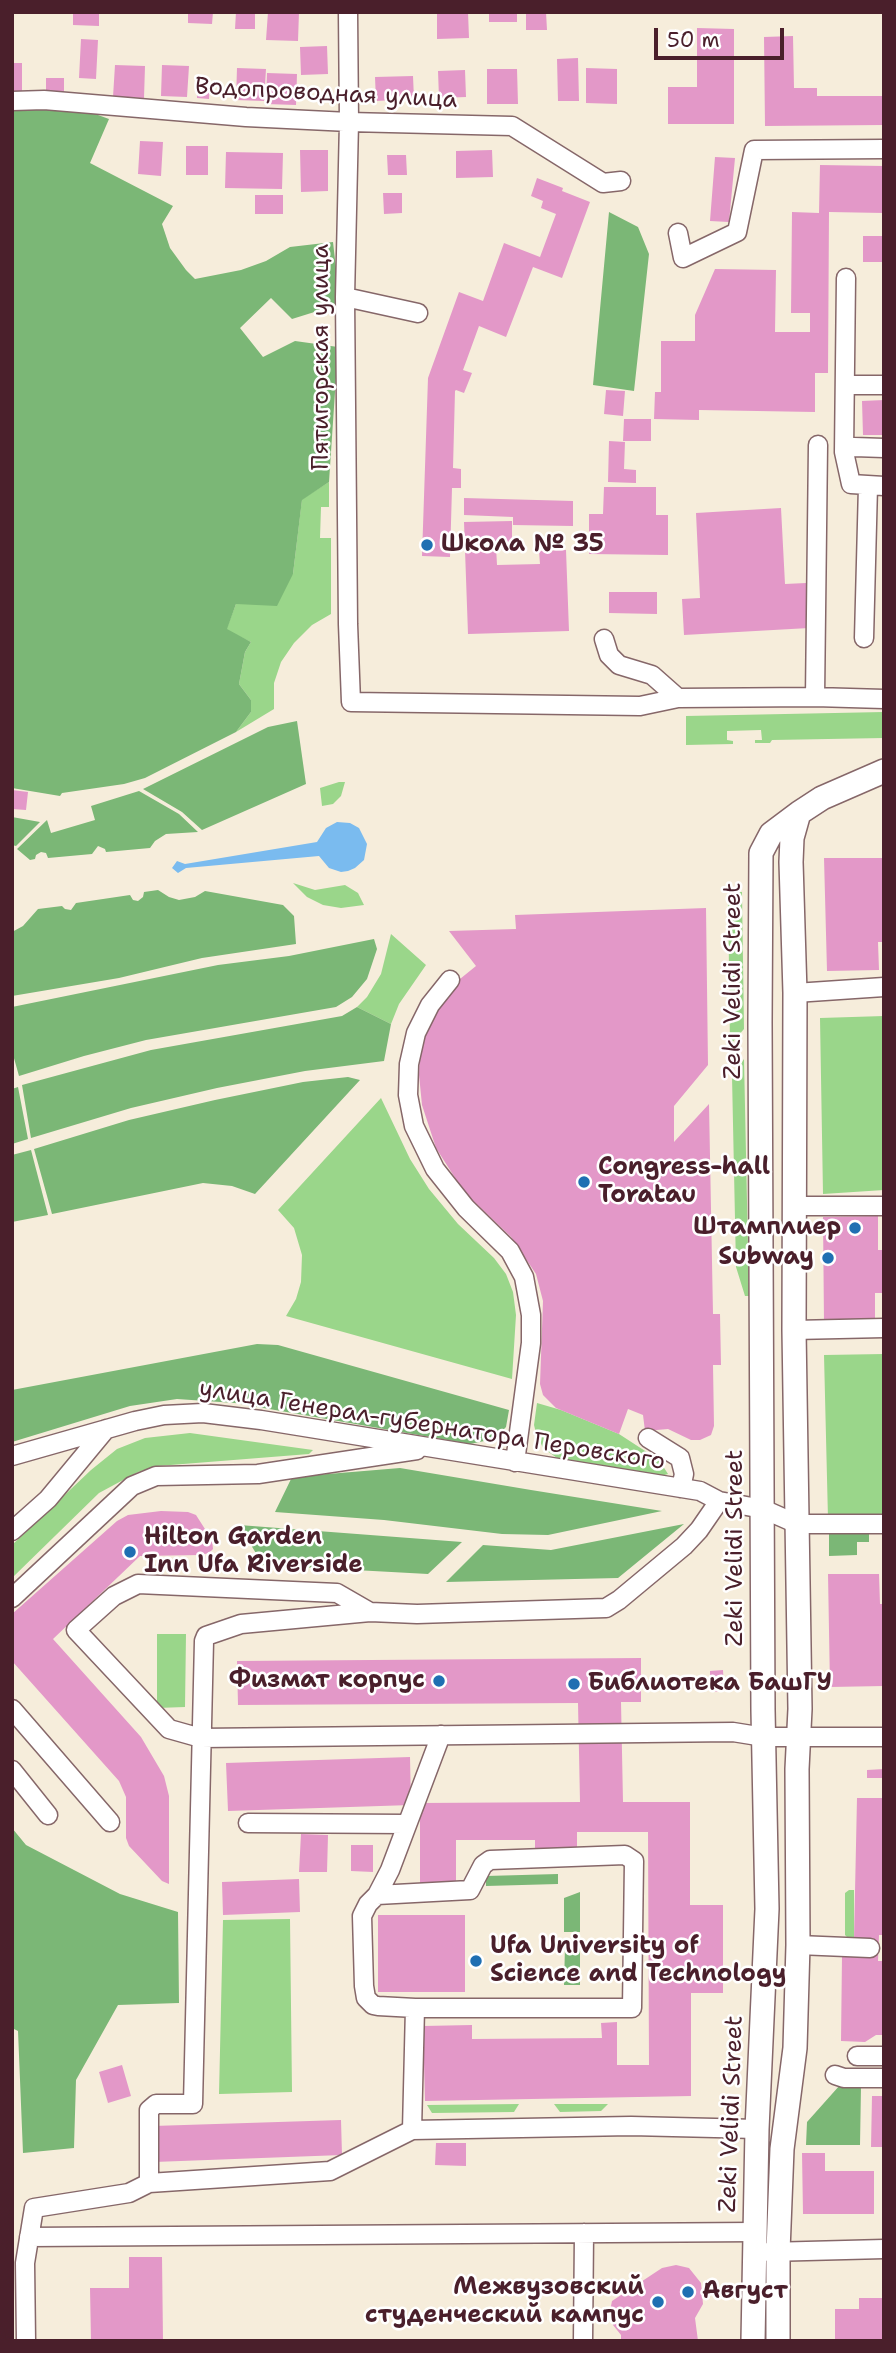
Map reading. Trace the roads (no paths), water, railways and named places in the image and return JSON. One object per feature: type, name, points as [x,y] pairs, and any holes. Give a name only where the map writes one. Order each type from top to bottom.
[{"type":"main road","name":"Zeki Velidi Street","points":[[753,2341],[757,2129],[767,1909],[761,853],[771,834],[799,813],[822,798],[884,771]]},
{"type":"main road","name":"Zeki Velidi Street","points":[[778,2341],[782,2149],[795,2048],[798,1945],[800,1709],[794,1330],[796,993],[791,851],[799,813]]},
{"type":"street","name":"Пятигорская улица","points":[[348,12],[349,122],[345,297],[351,702],[640,706],[678,698]]},
{"type":"street","name":"Водопроводная улица","points":[[12,101],[44,100],[246,117],[513,126],[603,183],[621,181]]},
{"type":"street","points":[[678,233],[683,258],[737,232],[754,150],[884,149]]},
{"type":"street","points":[[846,278],[844,452],[868,485],[864,638]]},
{"type":"street","points":[[345,297],[418,313]]},
{"type":"street","points":[[854,385],[884,385]]},
{"type":"street","points":[[815,697],[818,444]]},
{"type":"street","points":[[854,447],[884,449]]},
{"type":"street","points":[[604,639],[609,655],[620,665],[652,675],[678,698],[884,699]]},
{"type":"street","points":[[450,980],[430,1005],[416,1033],[409,1064],[408,1095],[414,1126],[435,1169],[466,1208],[510,1251],[524,1277],[531,1328],[515,1462]]},
{"type":"street","points":[[796,993],[884,987]]},
{"type":"street","points":[[794,1206],[884,1206]]},
{"type":"street","points":[[794,1330],[884,1328]]},
{"type":"street","name":"улица Генерал-губернатора Перовского","points":[[12,1456],[164,1415],[203,1413],[700,1491],[719,1501],[763,1509],[797,1524]]},
{"type":"street","points":[[12,1531],[48,1499],[106,1429]]},
{"type":"street","points":[[648,1438],[674,1452],[682,1460],[684,1474],[681,1488]]},
{"type":"street","points":[[12,1598],[132,1486],[156,1476],[258,1474],[428,1448]]},
{"type":"street","points":[[149,2183],[149,2110],[156,2104],[193,2104],[204,1641],[208,1635],[241,1624],[370,1612],[417,1614],[606,1608],[684,1545],[699,1530],[719,1501]]},
{"type":"street","points":[[797,1524],[884,1524]]},
{"type":"street","points":[[370,1612],[337,1593],[138,1584],[114,1596],[76,1630],[169,1729],[201,1738],[733,1732],[764,1737],[884,1737]]},
{"type":"street","points":[[12,1709],[110,1822]]},
{"type":"street","points":[[377,1895],[470,1890],[483,1865],[491,1860],[625,1855],[634,1861],[632,2008],[415,2008],[378,2006],[366,1998],[363,1986],[362,1916],[390,1870],[442,1735]]},
{"type":"street","points":[[12,1770],[48,1815]]},
{"type":"street","points":[[248,1823],[406,1824]]},
{"type":"street","points":[[798,1945],[877,1948]]},
{"type":"street","points":[[412,2130],[415,2008]]},
{"type":"street","points":[[857,2056],[884,2056]]},
{"type":"street","points":[[835,2075],[844,2078],[884,2077]]},
{"type":"street","points":[[26,2341],[19,2263],[29,2237],[34,2208],[129,2193],[149,2183],[325,2172],[346,2165],[412,2130],[631,2126],[757,2129]]},
{"type":"street","points":[[29,2237],[584,2234],[755,2242],[778,2252],[884,2249]]},
{"type":"street","points":[[583,2341],[584,2234]]},
{"type":"water","points":[[337,822],[350,823],[359,828],[367,844],[364,860],[348,871],[329,868],[319,856],[186,868],[178,873],[172,868],[177,861],[185,864],[317,842],[326,828]]},
{"type":"place","name":"Школа № 35","points":[[427,545]]},
{"type":"place","name":"Congress-hall Toratau","points":[[584,1182]]},
{"type":"place","name":"Штамплиер","points":[[855,1228]]},
{"type":"place","name":"Subway","points":[[828,1258]]},
{"type":"place","name":"Hilton Garden Inn Ufa Riverside","points":[[130,1552]]},
{"type":"place","name":"Физмат корпус","points":[[439,1681]]},
{"type":"place","name":"Библиотека БашГУ","points":[[574,1684]]},
{"type":"place","name":"Ufa University of Science and Technology","points":[[476,1961]]},
{"type":"place","name":"Август","points":[[688,2292]]},
{"type":"place","name":"Межвузовский студенческий кампус","points":[[658,2302]]}]
